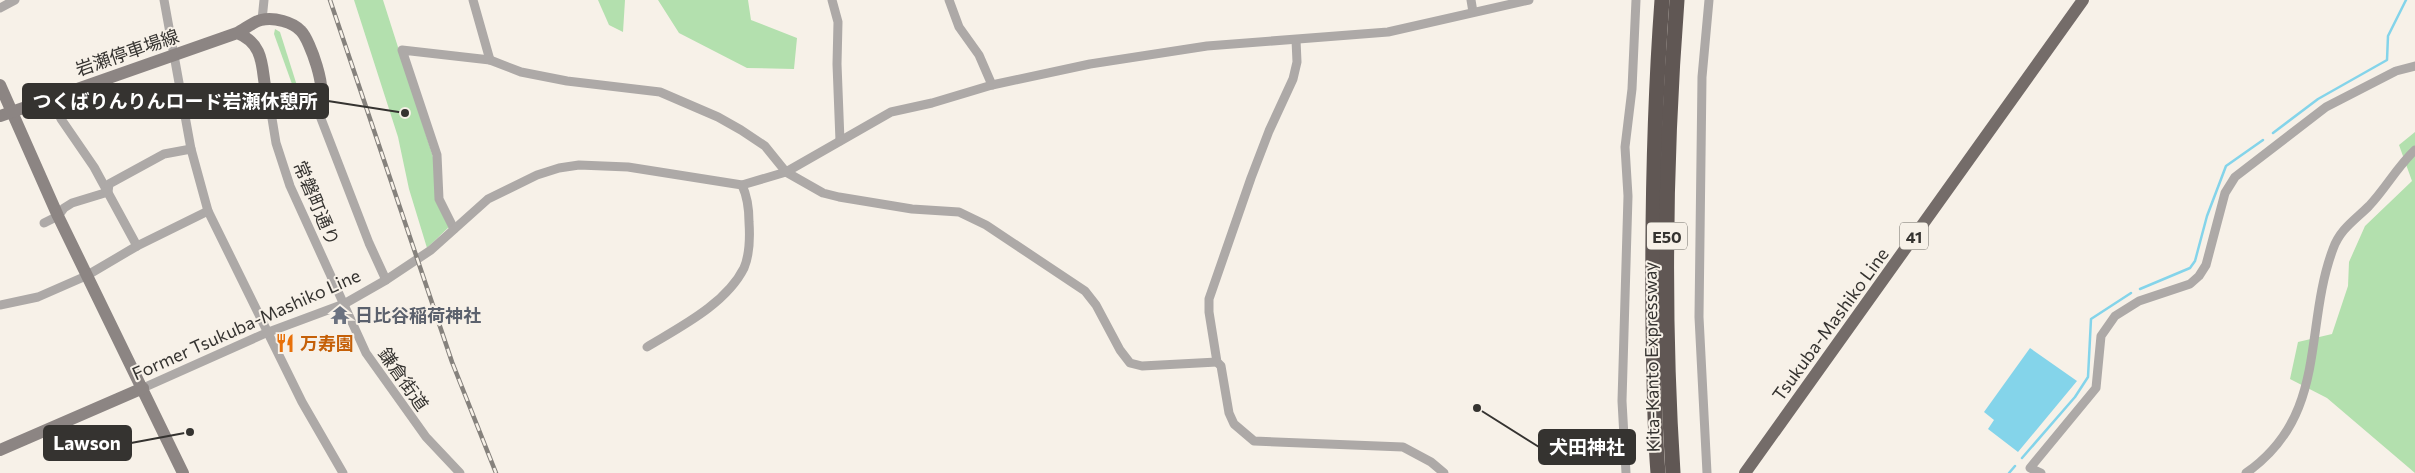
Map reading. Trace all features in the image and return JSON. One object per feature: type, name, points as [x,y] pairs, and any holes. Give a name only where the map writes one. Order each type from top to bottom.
[{"type":"highway","name":"Kita-Kanto Expressway","points":[[1658,473],[1654,379],[1653,194],[1662,0]]},
{"type":"highway","name":"Kita-Kanto Expressway","points":[[1672,473],[1667,251],[1669,127],[1677,0]]},
{"type":"main road","name":"Tsukuba-Mashiko Line","points":[[1745,473],[2083,0]]},
{"type":"street","points":[[0,8],[15,0]]},
{"type":"street","points":[[164,0],[192,149],[208,211],[302,402],[343,473]]},
{"type":"street","points":[[238,33],[248,37],[257,48],[269,100],[277,114],[314,103],[323,96],[313,55],[305,35],[289,23],[262,20],[264,0]]},
{"type":"street","points":[[473,0],[490,60]]},
{"type":"street","points":[[832,0],[838,22],[837,64],[840,141]]},
{"type":"street","points":[[948,0],[959,28],[979,55],[992,85]]},
{"type":"street","points":[[1470,0],[1473,12]]},
{"type":"street","name":"Former Tsukuba-Mashiko Line","points":[[0,450],[266,332],[344,304],[386,280],[430,250],[473,211],[507,189],[537,175],[572,166],[628,167],[742,185],[786,172],[891,112],[932,103],[992,85],[1090,64],[1207,46],[1388,32],[1529,0]]},
{"type":"street","points":[[1626,473],[1622,401],[1628,196],[1625,147],[1632,89],[1636,0]]},
{"type":"street","points":[[1707,473],[1699,308],[1702,77],[1709,0]]},
{"type":"street","name":"岩瀬停車場線","points":[[5,114],[238,33],[262,20]]},
{"type":"street","points":[[1296,40],[1298,62],[1293,79],[1269,131],[1251,178],[1209,299],[1209,312],[1217,362],[1220,366],[1229,413],[1234,424],[1254,441],[1403,448],[1431,462],[1444,473]]},
{"type":"street","points":[[454,229],[439,199],[437,155],[402,50],[490,60],[521,72],[567,81],[660,92],[718,116],[741,130],[765,146],[786,172],[823,193],[839,198],[959,212],[986,225],[1085,291],[1096,304],[1125,357],[1134,365],[1217,362]]},
{"type":"street","points":[[2041,473],[2030,468],[2096,388],[2101,336],[2115,316],[2140,301],[2190,284],[2199,276],[2206,265],[2225,193],[2235,177],[2326,107],[2396,70],[2415,66]]},
{"type":"street","points":[[0,85],[5,114],[58,216],[183,473]]},
{"type":"street","points":[[51,97],[62,119],[108,192],[137,246]]},
{"type":"street","points":[[314,103],[369,243],[386,280]]},
{"type":"street","name":"常磐町通り","points":[[277,114],[279,154],[290,186],[325,265]]},
{"type":"street","points":[[108,192],[109,184],[164,154],[192,149]]},
{"type":"street","points":[[2246,473],[2276,447],[2305,393],[2322,292],[2333,248],[2347,225],[2369,206],[2398,166],[2415,150]]},
{"type":"street","points":[[647,348],[692,319],[715,301],[743,269],[749,249],[750,231],[748,198],[742,185]]},
{"type":"street","points":[[44,223],[58,216],[64,208],[72,203],[108,192]]},
{"type":"street","points":[[0,305],[38,297],[86,276],[137,246],[208,211]]},
{"type":"street","name":"鎌倉街道","points":[[325,265],[366,353],[426,437],[460,473]]},
{"type":"green space","points":[[354,0],[383,0],[433,157],[449,227],[427,248],[409,189],[398,137]]},
{"type":"green space","points":[[598,0],[625,0],[623,32],[609,25]]},
{"type":"green space","points":[[658,0],[748,0],[751,20],[797,38],[794,69],[747,68],[679,33]]},
{"type":"green space","points":[[275,29],[280,32],[299,92],[297,98],[274,34]]},
{"type":"green space","points":[[2415,132],[2415,473],[2327,398],[2290,379],[2298,342],[2332,334],[2348,286],[2349,262],[2365,226],[2412,181],[2399,145]]},
{"type":"water","points":[[2030,348],[2077,381],[2018,452],[1988,429],[1994,420],[1984,412]]},
{"type":"waterway","points":[[2273,133],[2318,99],[2387,60],[2388,36],[2406,0]]},
{"type":"waterway","points":[[2140,289],[2190,268],[2195,261],[2207,216],[2226,166],[2263,140]]},
{"type":"waterway","points":[[2022,458],[2075,397],[2088,377],[2091,319],[2131,293]]},
{"type":"waterway","points":[[2009,473],[2015,466]]},
{"type":"railway","points":[[330,0],[452,362],[496,473]]},
{"type":"place","name":"つくばりんりんロード岩瀬休憩所","points":[[405,113]]},
{"type":"place","name":"日比谷稲荷神社","points":[[340,315]]},
{"type":"place","name":"万寿園","points":[[285,343]]},
{"type":"place","name":"犬田神社","points":[[1477,408]]},
{"type":"place","name":"Lawson","points":[[190,432]]}]
